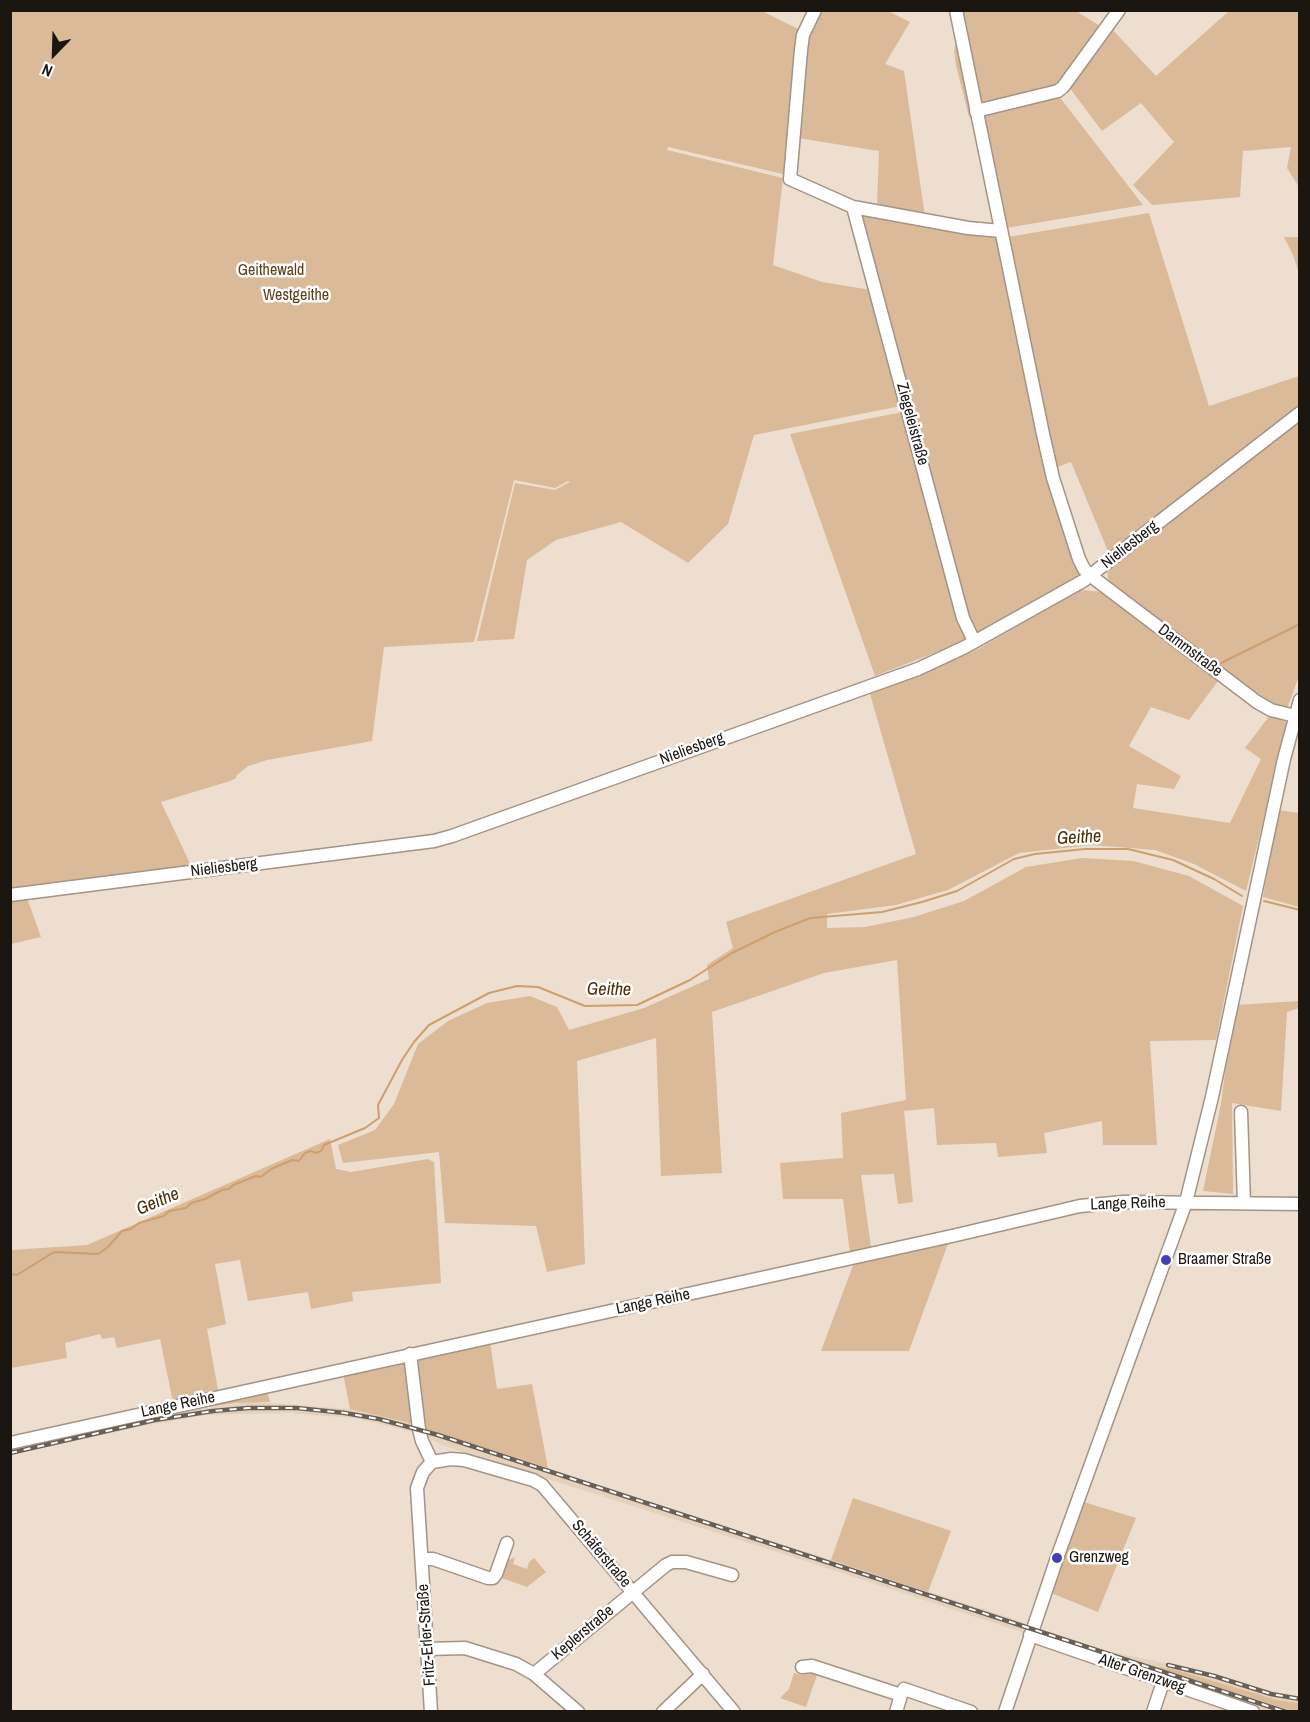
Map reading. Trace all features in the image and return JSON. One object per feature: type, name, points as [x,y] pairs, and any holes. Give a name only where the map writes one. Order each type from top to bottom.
[{"type":"street","points":[[815,10],[803,35],[790,179],[853,207],[1001,231]]},
{"type":"street","points":[[956,10],[1053,478],[1079,559],[1091,576]]},
{"type":"street","points":[[976,111],[1058,91],[1119,10]]},
{"type":"street","name":"Ziegeleistraße","points":[[853,207],[963,618],[974,641]]},
{"type":"street","name":"Nieliesberg","points":[[10,895],[401,846],[452,836],[918,669],[995,631],[1091,576],[1299,413]]},
{"type":"street","name":"Dammstraße","points":[[1091,576],[1257,702],[1271,710],[1297,710]]},
{"type":"street","points":[[1005,1712],[1030,1635],[1186,1202],[1207,1119],[1272,812],[1297,710]]},
{"type":"street","points":[[1242,1112],[1244,1203]]},
{"type":"street","name":"Lange Reihe","points":[[10,1443],[1080,1206],[1124,1202],[1299,1204]]},
{"type":"street","points":[[410,1354],[419,1429],[432,1462]]},
{"type":"street","name":"Schäferstraße","points":[[432,1462],[451,1458],[464,1460],[533,1480],[542,1485],[734,1712]]},
{"type":"street","name":"Fritz-Erler-Straße","points":[[432,1462],[423,1472],[417,1488],[432,1712]]},
{"type":"street","name":"Fritz-Erler-Straße","points":[[422,1559],[433,1559],[493,1578],[507,1543]]},
{"type":"street","name":"Keplerstraße","points":[[534,1674],[632,1591],[672,1562],[686,1562],[732,1575]]},
{"type":"street","name":"Alter Grenzweg","points":[[1030,1635],[1253,1712]]},
{"type":"street","points":[[427,1649],[451,1648],[476,1651],[516,1664],[534,1674],[578,1712]]},
{"type":"street","points":[[802,1667],[812,1666],[901,1695]]},
{"type":"street","points":[[663,1712],[703,1674]]},
{"type":"street","points":[[1153,1712],[1164,1682]]},
{"type":"street","points":[[896,1712],[904,1689],[971,1712]]},
{"type":"shaded area","points":[[253,1402],[350,1409],[414,1424],[413,1432],[355,1418],[287,1413],[205,1415],[11,1455],[10,1447],[168,1413]]},
{"type":"shaded area","points":[[425,1429],[1103,1650],[1212,1673],[1274,1692],[1299,1696],[1299,1703],[1277,1700],[1159,1668],[1292,1711],[1266,1711],[1223,1698],[441,1445],[425,1435]]},
{"type":"green space","name":"Westgeithe","points":[[10,11],[762,11],[800,30],[794,55],[787,175],[668,147],[667,150],[783,178],[773,265],[822,282],[871,290],[901,406],[754,435],[728,524],[688,563],[621,522],[556,540],[527,560],[514,639],[477,641],[515,483],[555,490],[570,482],[555,488],[514,480],[474,642],[384,647],[372,741],[267,760],[248,766],[230,781],[161,802],[194,872],[11,896]]},
{"type":"green space","points":[[817,11],[888,11],[910,22],[885,64],[904,71],[925,217],[877,207],[879,151],[798,138],[805,33]]},
{"type":"green space","points":[[958,11],[1076,11],[1100,26],[1056,88],[1058,95],[1143,205],[1006,228],[981,114],[969,117],[956,65],[954,51],[958,34]]},
{"type":"green space","points":[[1229,11],[1299,11],[1299,187],[1287,168],[1291,147],[1243,151],[1240,197],[1152,205],[1133,185],[1174,142],[1141,103],[1102,131],[1069,87],[1109,26],[1156,76]]},
{"type":"green space","points":[[858,211],[995,235],[1046,473],[1079,575],[991,630],[980,633],[968,623]]},
{"type":"green space","points":[[1149,213],[1209,406],[1299,376],[1299,407],[1274,427],[1299,408],[1300,673],[1287,709],[1259,697],[1109,584],[1107,570],[1110,556],[1071,462],[1055,468],[1008,237]]},
{"type":"green space","points":[[1284,237],[1299,237],[1299,273],[1293,255]]},
{"type":"green space","points":[[903,412],[965,641],[875,676],[790,434]]},
{"type":"green space","points":[[1080,590],[1103,592],[1218,681],[1189,720],[1151,707],[1129,746],[1181,776],[1174,789],[1137,784],[1133,808],[1230,823],[1261,759],[1245,748],[1270,715],[1287,723],[1246,891],[1194,864],[1155,850],[1092,845],[1019,853],[948,890],[896,905],[827,914],[827,928],[865,927],[914,917],[964,901],[1026,867],[1082,858],[1133,861],[1189,876],[1243,906],[1216,1040],[1150,1041],[1157,1145],[1103,1145],[1102,1121],[1044,1133],[1047,1153],[998,1157],[996,1143],[937,1145],[934,1108],[904,1111],[913,1202],[898,1204],[894,1174],[861,1175],[871,1247],[850,1253],[843,1199],[783,1199],[780,1163],[843,1158],[841,1113],[906,1100],[897,960],[824,973],[712,1012],[722,1173],[661,1176],[656,1038],[577,1061],[585,1264],[547,1272],[536,1226],[445,1223],[439,1152],[343,1163],[338,1145],[375,1130],[394,1104],[418,1044],[448,1021],[487,1003],[530,996],[557,1007],[569,1030],[644,1008],[709,979],[707,965],[733,948],[726,922],[916,854],[870,694],[978,649]]},
{"type":"green space","points":[[1278,810],[1299,813],[1299,907],[1263,897]]},
{"type":"green space","points":[[27,898],[41,937],[11,944],[10,900]]},
{"type":"green space","points":[[1299,1001],[1299,1008],[1287,1012],[1281,1111],[1232,1103],[1233,1194],[1203,1191],[1221,1104],[1232,1017],[1236,1005]]},
{"type":"green space","points":[[330,1139],[336,1169],[351,1172],[428,1159],[434,1162],[441,1283],[352,1292],[353,1301],[311,1309],[308,1292],[248,1301],[240,1260],[215,1264],[226,1324],[207,1329],[218,1390],[173,1402],[160,1339],[117,1348],[114,1337],[102,1339],[100,1334],[65,1343],[67,1358],[11,1368],[11,1250],[87,1245]]},
{"type":"green space","points":[[949,1241],[909,1351],[821,1351],[854,1263]]},
{"type":"green space","points":[[490,1342],[497,1389],[532,1384],[548,1468],[425,1429],[418,1362],[421,1358]]},
{"type":"green space","points":[[402,1361],[405,1363],[414,1424],[350,1409],[343,1373]]},
{"type":"green space","points":[[267,1390],[270,1402],[236,1403],[168,1413]]},
{"type":"green space","points":[[853,1498],[951,1531],[928,1592],[831,1560]]},
{"type":"green space","points":[[1084,1502],[1136,1518],[1098,1612],[1051,1593]]},
{"type":"green space","points":[[515,1557],[513,1564],[527,1569],[529,1562],[534,1558],[546,1572],[527,1587],[499,1577],[503,1563]]},
{"type":"green space","points":[[1152,1666],[1176,1670],[1277,1700],[1299,1703],[1299,1711],[1292,1711]]},
{"type":"green space","points":[[811,1671],[818,1672],[806,1707],[780,1698],[789,1689],[794,1673],[802,1675]]},
{"type":"waterway","points":[[1219,664],[1300,624]]},
{"type":"waterway","name":"Geithe","points":[[10,1274],[17,1275],[54,1252],[98,1254],[107,1248],[122,1231],[131,1229],[139,1223],[164,1216],[169,1211],[186,1208],[191,1203],[256,1176],[261,1177],[271,1169],[292,1160],[299,1161],[305,1153],[321,1151],[324,1145],[365,1128],[379,1118],[378,1105],[402,1060],[429,1025],[489,993],[517,986],[538,987],[585,1006],[637,1005],[690,980],[732,953],[810,918],[882,912],[922,902],[957,891],[1014,859],[1035,854],[1085,849],[1128,849],[1173,860],[1214,879],[1242,896]]},
{"type":"waterway","name":"Geithe","points":[[1264,901],[1300,910]]},
{"type":"railway","points":[[10,1453],[155,1420],[213,1411],[297,1408],[379,1419],[438,1435],[1286,1712]]},
{"type":"railway","points":[[1168,1665],[1214,1676],[1271,1694],[1300,1699]]},
{"type":"place","name":"Braamer Straße","points":[[1166,1260]]},
{"type":"place","name":"Grenzweg","points":[[1057,1558]]},
{"type":"park label","name":"Geithewald","points":[[271,271]]}]
